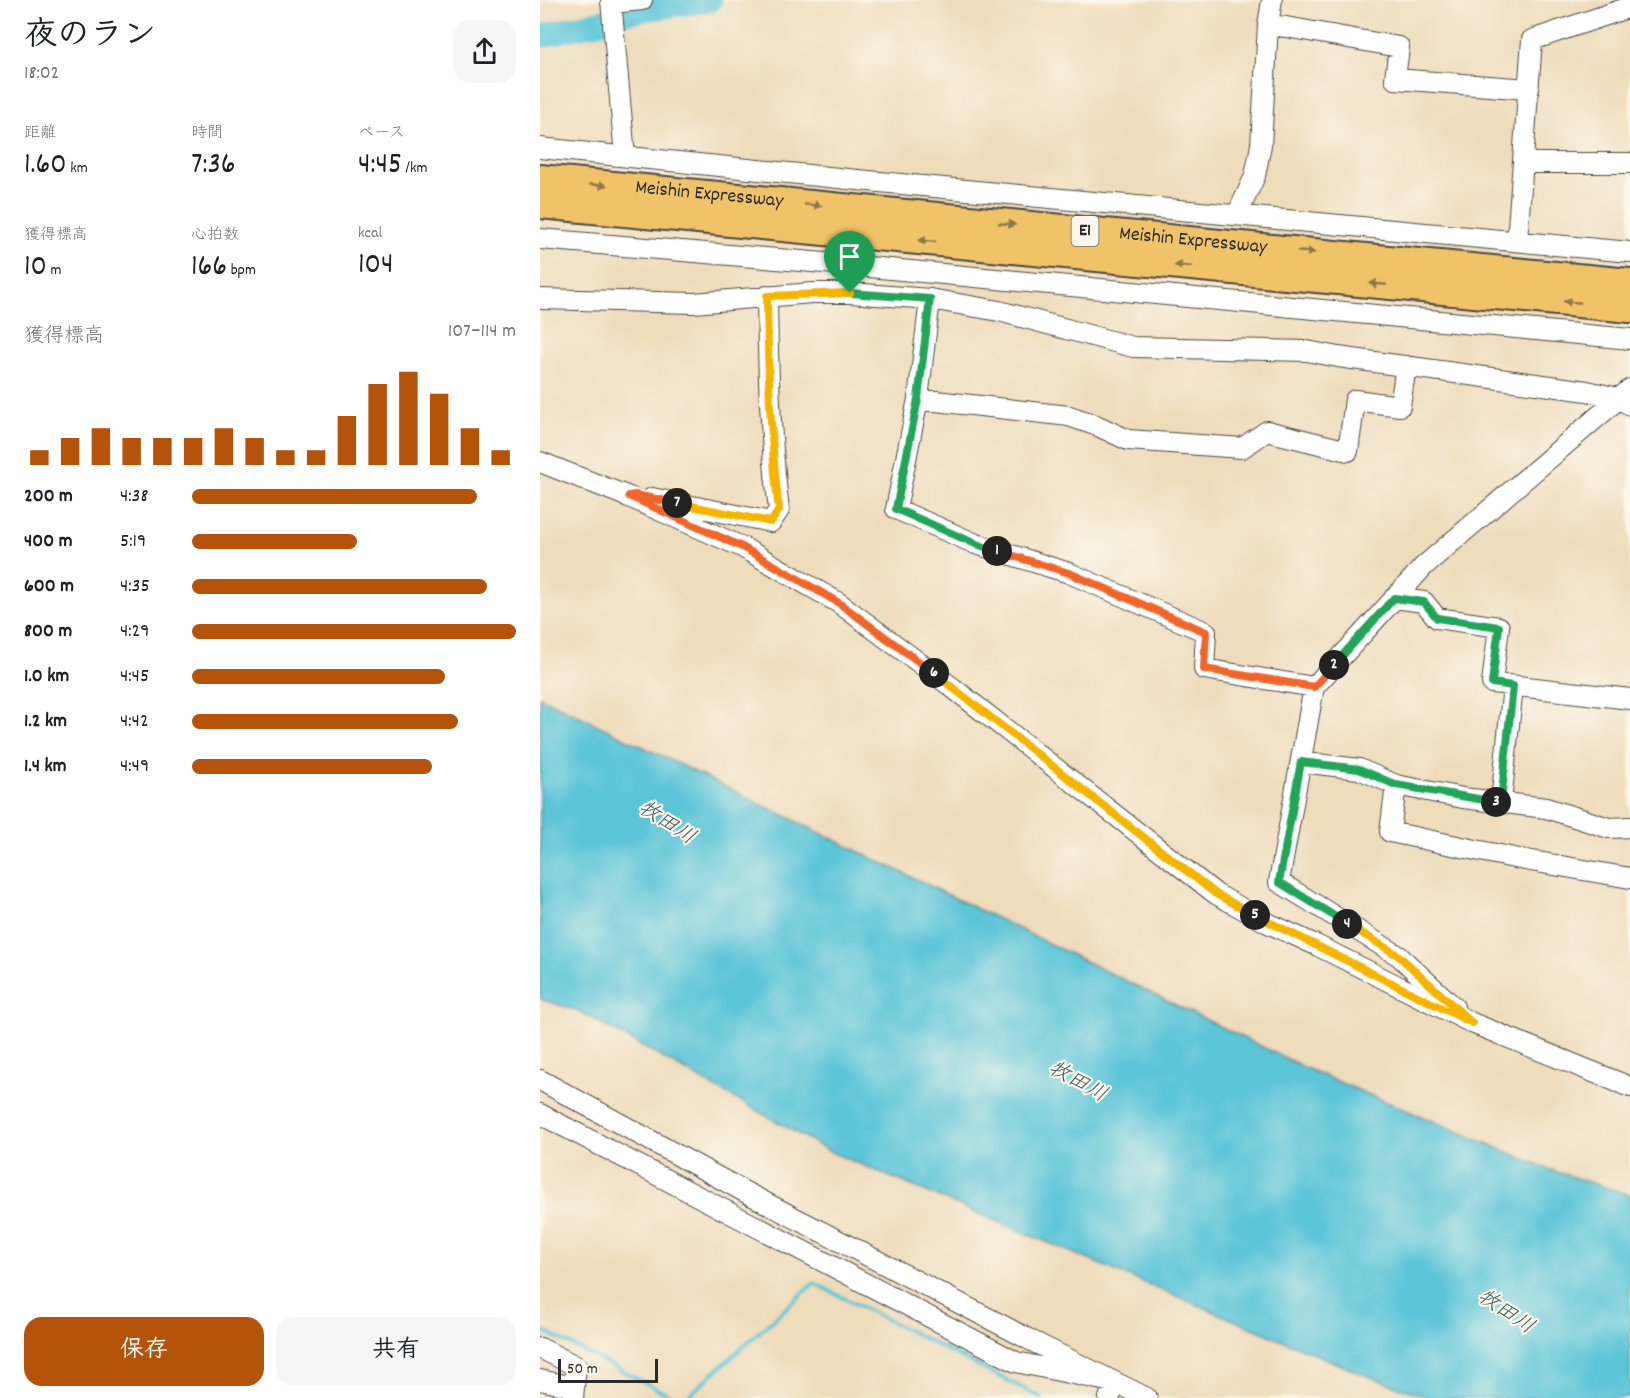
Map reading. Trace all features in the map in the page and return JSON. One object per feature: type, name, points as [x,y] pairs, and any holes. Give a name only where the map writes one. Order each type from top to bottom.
[{"type":"highway","name":"Meishin Expressway","points":[[540,179],[1630,283]]},
{"type":"highway","name":"Meishin Expressway","points":[[540,204],[1630,308]]},
{"type":"street","points":[[625,156],[611,2],[642,0]]},
{"type":"street","points":[[1237,215],[1255,176],[1261,145],[1268,25],[1272,0]]},
{"type":"street","points":[[1517,241],[1532,40],[1630,7]]},
{"type":"street","points":[[1268,25],[1399,47],[1395,79],[1529,90]]},
{"type":"street","points":[[540,148],[625,156],[857,188],[1237,215],[1271,227],[1517,241],[1630,252]]},
{"type":"street","points":[[1523,163],[1630,163]]},
{"type":"street","points":[[540,238],[849,257],[1262,295],[1630,339]]},
{"type":"street","points":[[849,257],[850,293]]},
{"type":"street","points":[[540,299],[694,303],[767,296],[850,293],[930,299],[999,311],[1133,347],[1307,351],[1626,398]]},
{"type":"street","points":[[629,496],[635,495],[771,522],[779,510],[774,471],[768,375],[767,296]]},
{"type":"street","points":[[930,299],[918,399],[896,509],[976,544],[1069,573],[1206,632],[1204,669],[1314,687]]},
{"type":"street","points":[[918,399],[1069,416],[1128,440],[1242,448],[1267,431],[1348,451],[1355,400],[1400,406],[1407,366]]},
{"type":"street","points":[[1472,1023],[1399,956],[1279,882],[1314,687],[1424,566],[1626,398]]},
{"type":"street","points":[[540,462],[629,496],[742,547],[839,603],[953,688],[1216,894],[1268,923],[1472,1023],[1630,1087]]},
{"type":"street","points":[[1394,598],[1424,602],[1437,618],[1499,627],[1492,683],[1630,699]]},
{"type":"street","points":[[1501,802],[1513,686]]},
{"type":"street","points":[[1301,762],[1359,769],[1396,785],[1546,808],[1609,828],[1630,827]]},
{"type":"street","points":[[1396,785],[1390,832],[1514,858],[1630,878]]},
{"type":"street","points":[[540,1080],[1113,1390]]},
{"type":"street","points":[[540,1114],[1016,1362],[1147,1398]]},
{"type":"street","points":[[540,1348],[576,1366],[574,1392],[540,1380]]},
{"type":"water","name":"牧田川","points":[[540,697],[1312,1071],[1551,1170],[1630,1195],[1630,1398],[1431,1398],[1370,1377],[831,1152],[579,1011],[540,999]]},
{"type":"waterway","points":[[540,36],[599,22],[628,12],[710,0]]},
{"type":"waterway","points":[[540,1329],[675,1398],[687,1397],[814,1283],[1042,1398]]},
{"type":"route","points":[[850,293],[930,299],[918,399],[896,509],[976,544],[1069,573],[1206,632],[1204,669],[1314,687],[1394,598],[1424,602],[1437,618],[1499,627],[1492,683],[1513,686],[1501,802],[1463,798],[1396,785],[1359,769],[1301,762],[1279,882],[1399,956],[1472,1023],[1268,923],[1216,894],[953,688],[839,603],[742,547],[629,496],[635,495],[771,522],[779,510],[774,471],[768,375],[767,296],[850,293]]}]
